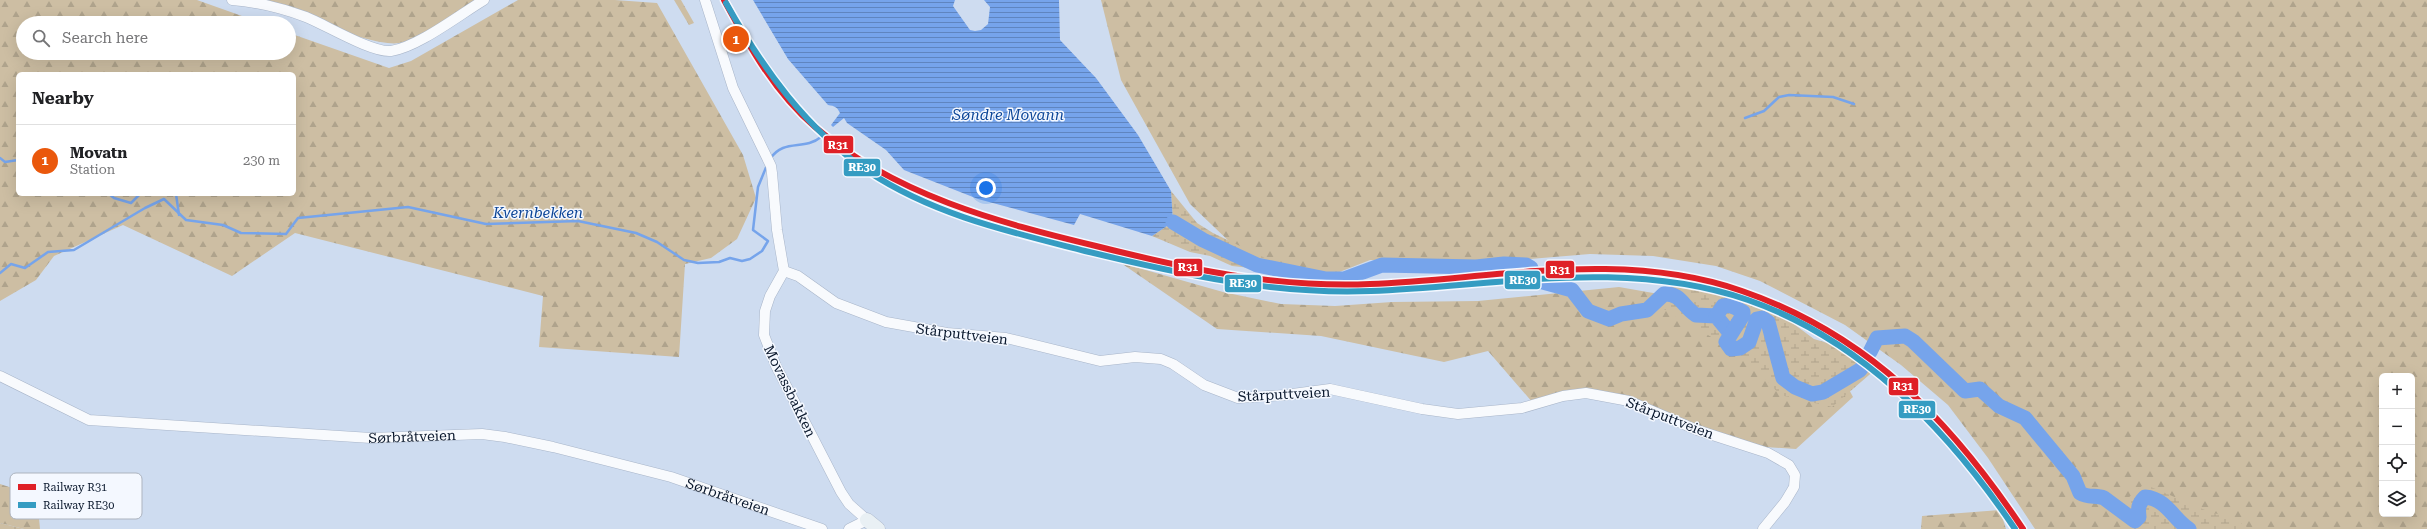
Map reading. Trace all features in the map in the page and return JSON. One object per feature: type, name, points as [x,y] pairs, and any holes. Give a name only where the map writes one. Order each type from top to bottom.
[{"type":"street","points":[[232,0],[276,7],[312,20],[374,48],[386,51],[409,46],[484,0]]},
{"type":"street","points":[[705,0],[732,83],[769,163],[777,230],[784,260],[784,271]]},
{"type":"street","name":"Movassbakken","points":[[784,271],[770,296],[764,311],[764,335],[776,366],[841,492],[849,504],[867,520]]},
{"type":"street","name":"Stårputtveien","points":[[784,271],[798,276],[836,303],[886,322],[947,333],[1006,338],[1100,361],[1135,357],[1161,359],[1173,364],[1204,384],[1238,398],[1285,395],[1330,389],[1422,409],[1458,414],[1522,408],[1586,393],[1629,400],[1696,430],[1768,453],[1789,465],[1795,475],[1794,487],[1785,502],[1763,529]]},
{"type":"street","name":"Sørbråtveien","points":[[0,376],[89,420],[371,438],[482,434],[553,446],[671,478],[822,529]]},
{"type":"street","points":[[849,529],[867,520],[878,529]]},
{"type":"green space","points":[[0,0],[197,0],[242,16],[16,16],[16,60],[296,60],[296,35],[389,68],[411,61],[518,0],[615,0],[657,3],[743,155],[756,198],[737,239],[711,258],[685,264],[679,357],[539,347],[543,296],[295,233],[232,276],[123,225],[54,256],[36,280],[0,301]]},
{"type":"green space","points":[[257,0],[476,0],[439,25],[419,36],[399,43],[387,43],[351,34]]},
{"type":"green space","points":[[674,0],[681,0],[694,23],[689,25]]},
{"type":"green space","points":[[1101,0],[2427,0],[2427,529],[2035,529],[1988,458],[1948,405],[1901,365],[1845,325],[1760,281],[1716,266],[1653,256],[1590,254],[1492,262],[1370,260],[1337,273],[1291,271],[1235,247],[1190,204],[1121,80]]},
{"type":"green space","points":[[1171,191],[1197,223],[1213,233],[1263,257],[1288,272],[1232,266],[1210,256],[1190,252],[1152,236],[1173,222]]},
{"type":"green space","points":[[1121,263],[1223,292],[1281,304],[1335,306],[1392,302],[1478,301],[1619,287],[1676,297],[1835,363],[1853,397],[1796,449],[1765,447],[1701,429],[1590,389],[1569,390],[1533,403],[1488,351],[1444,362],[1321,336],[1217,329]]},
{"type":"green space","points":[[1672,283],[1736,295],[1771,307],[1814,339],[1861,353],[1876,369],[1832,407],[1780,395],[1755,367],[1718,341],[1662,308]]},
{"type":"green space","points":[[0,484],[10,487],[10,519],[39,519],[40,529],[24,529],[0,523]]},
{"type":"green space","points":[[2144,484],[2205,510],[2236,520],[2250,529],[2131,529],[2127,499]]},
{"type":"green space","points":[[2000,510],[2006,529],[1921,529],[1922,516]]},
{"type":"green space","points":[[0,523],[24,529],[0,529]]},
{"type":"water","name":"Søndre Movann","points":[[753,0],[955,0],[953,6],[970,30],[975,31],[981,30],[988,24],[990,7],[984,0],[1059,0],[1060,40],[1096,78],[1138,135],[1171,191],[1173,222],[1152,236],[1080,214],[1074,225],[978,199],[904,170],[886,150],[847,123],[844,118],[833,127],[831,125],[840,113],[839,111],[836,107],[828,105],[788,59]]},
{"type":"waterway","points":[[1745,118],[1764,111],[1779,97],[1789,95],[1833,97],[1854,104]]},
{"type":"waterway","name":"Kvernbekken","points":[[770,159],[781,149],[815,141],[821,137]]},
{"type":"waterway","points":[[0,158],[5,162],[16,160]]},
{"type":"waterway","name":"Kvernbekken","points":[[0,273],[11,264],[25,268],[48,252],[74,250],[145,208],[164,199],[186,220],[223,225],[241,233],[286,234],[298,218],[408,207],[486,224],[578,221],[636,233],[657,242],[684,260],[698,263],[719,262],[730,258],[742,261],[750,259],[762,251],[768,241],[753,230],[758,187],[767,165]]},
{"type":"waterway","points":[[112,196],[131,203],[138,196]]},
{"type":"waterway","points":[[176,196],[179,215]]},
{"type":"waterway","points":[[1173,222],[1203,240],[1257,265],[1326,279],[1344,279],[1382,265],[1476,267],[1504,264],[1526,265],[1531,268]]},
{"type":"waterway","points":[[1539,281],[1572,290],[1588,311],[1609,319],[1621,314],[1647,310],[1664,294],[1670,294],[1678,298],[1696,315],[1716,316],[1730,333]]},
{"type":"waterway","points":[[1716,316],[1723,306],[1733,307],[1743,312],[1743,315],[1726,342],[1731,349],[1740,348],[1749,342],[1757,319],[1762,318],[1768,322],[1783,378],[1795,387],[1812,394],[1823,392],[1860,370],[1867,361]]},
{"type":"waterway","points":[[1870,352],[1877,338],[1905,336],[1913,341],[1965,391],[1980,389],[1999,406],[2025,418],[2073,476],[2080,493],[2104,498],[2135,521],[2139,517],[2139,506],[2145,497],[2153,499],[2164,505],[2183,525],[2189,529]]},
{"type":"rail line","name":"R31","points":[[724,0],[753,51],[787,99],[815,127],[846,151],[879,171],[913,188],[948,203],[1022,227],[1164,262],[1266,280],[1300,283],[1370,284],[1558,270],[1604,269],[1651,271],[1697,278],[1742,291],[1788,309],[1829,332],[1868,357],[1903,386],[1936,418],[1967,452],[2023,529]]},
{"type":"rail line","name":"RE30","points":[[726,3],[755,51],[788,96],[825,137],[846,155],[869,172],[920,200],[946,211],[1001,229],[1156,268],[1262,286],[1298,290],[1371,291],[1561,278],[1608,277],[1655,280],[1702,287],[1748,300],[1790,317],[1829,339],[1866,364],[1900,393],[1932,424],[1962,458],[2015,529]]},
{"type":"place","name":"Movatn","points":[[736,39]]}]
